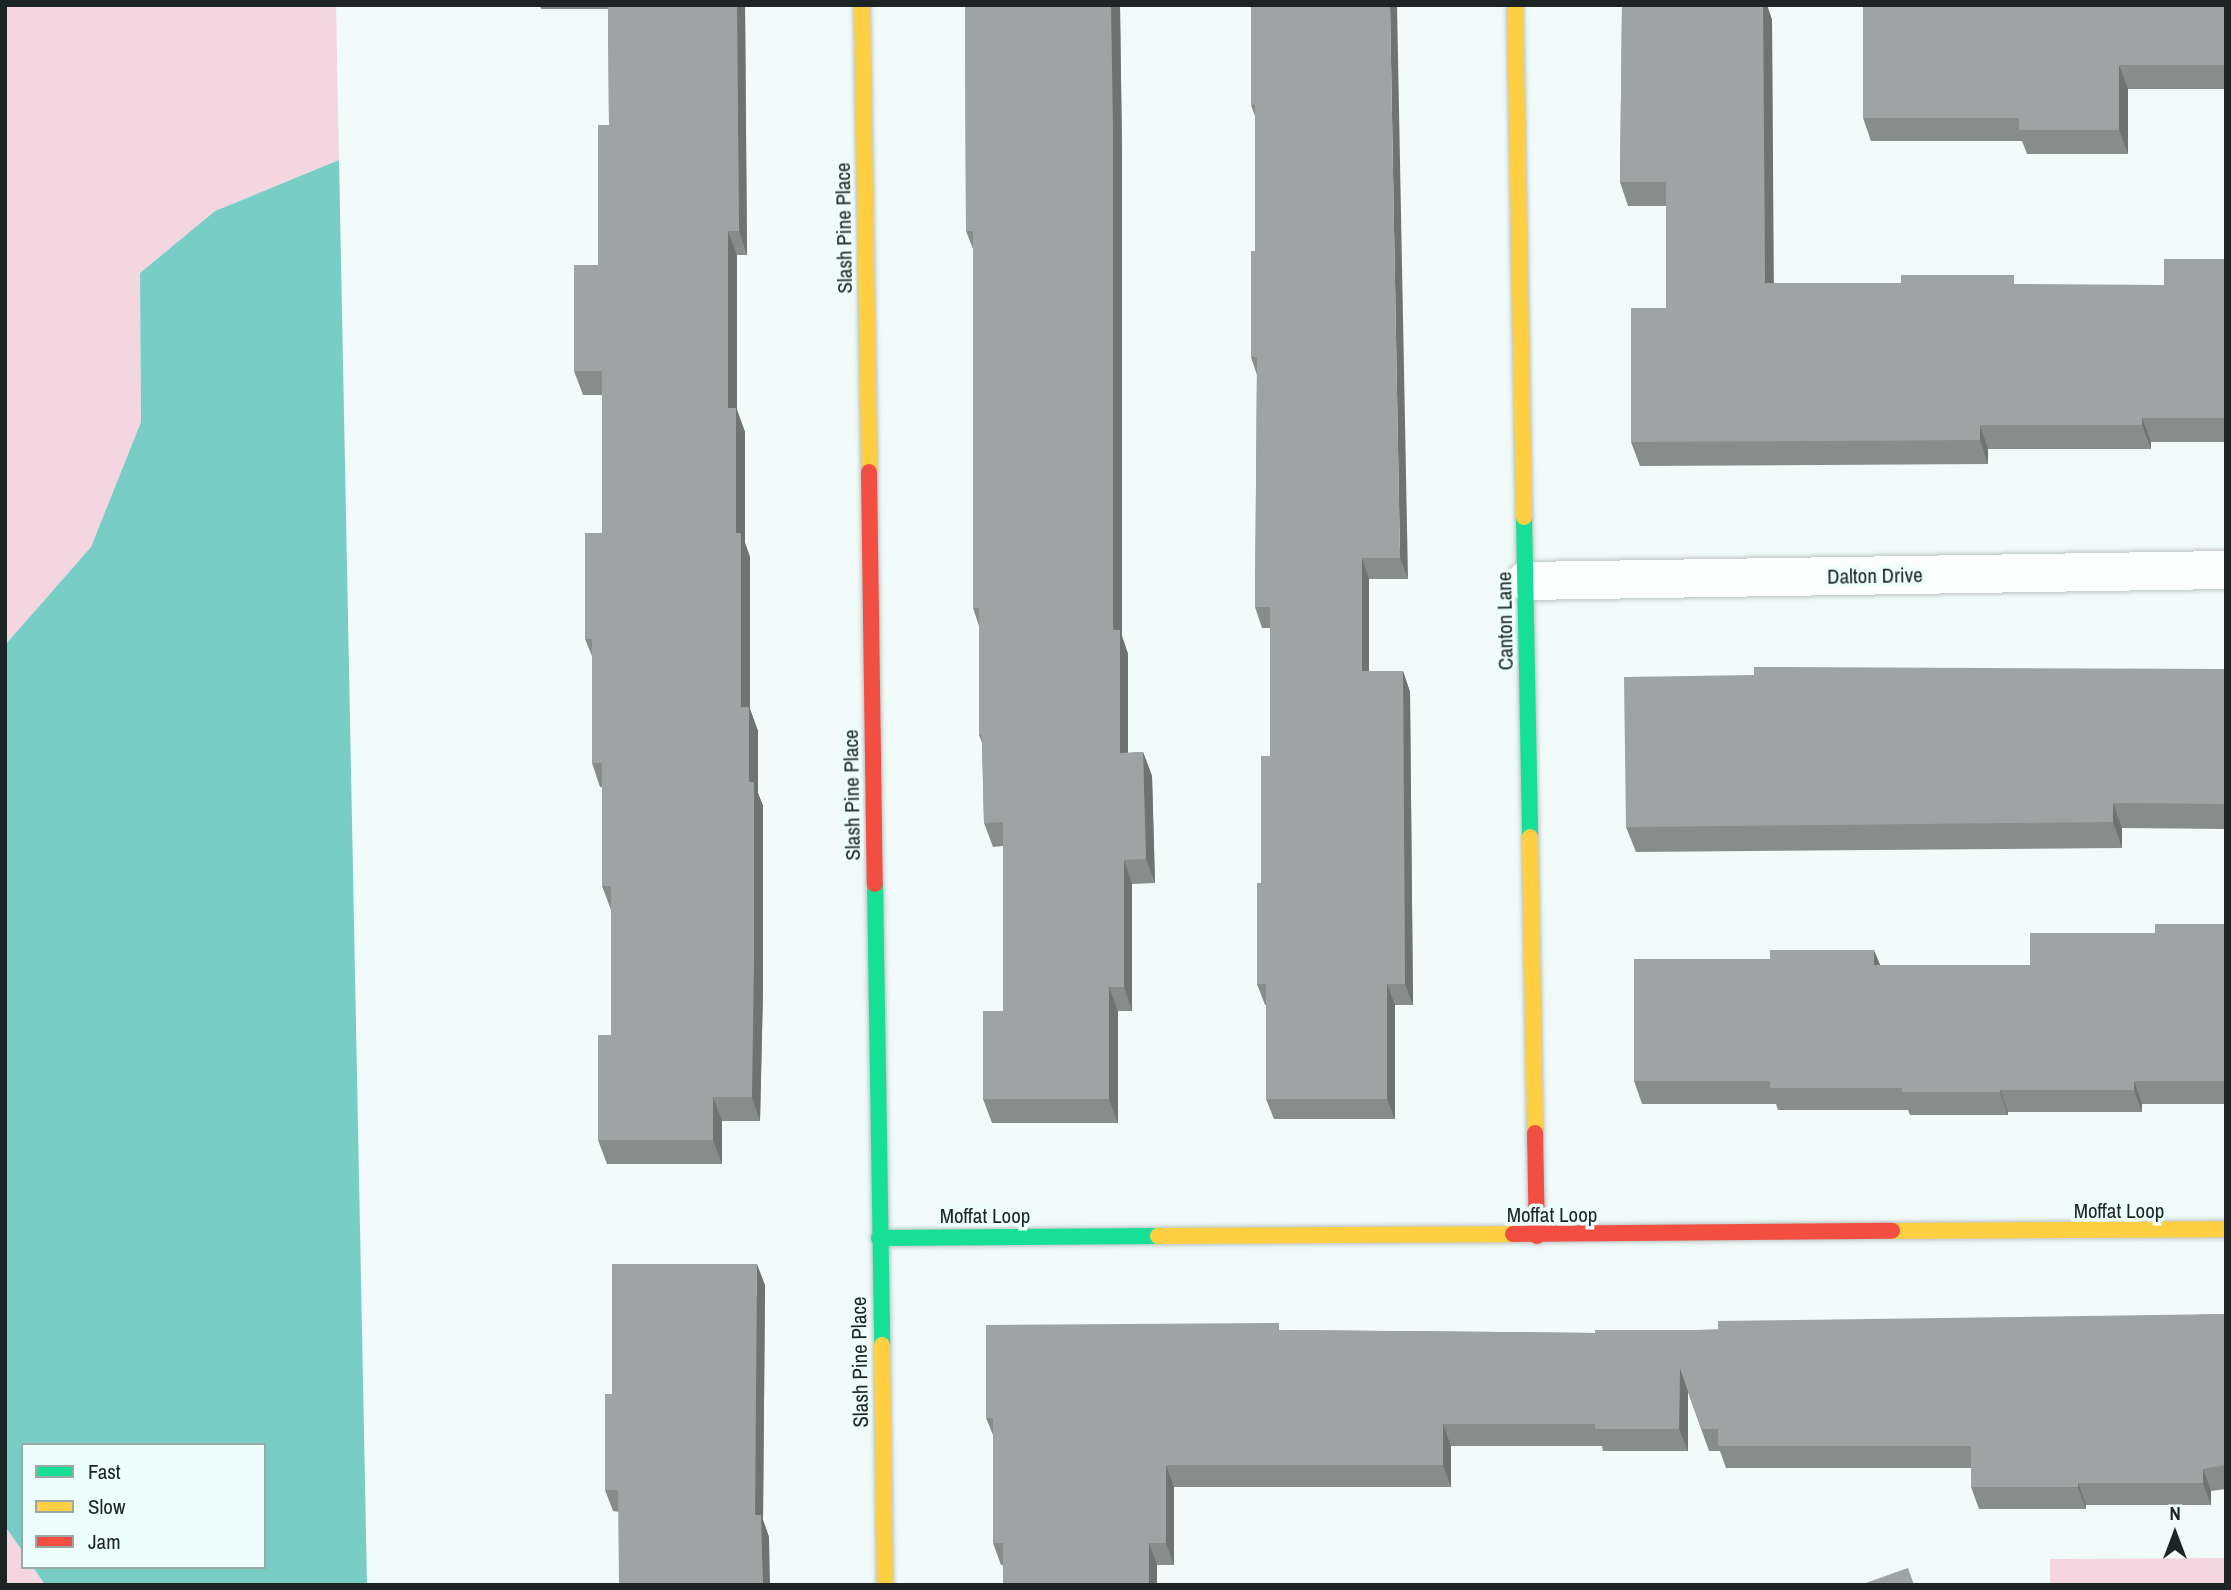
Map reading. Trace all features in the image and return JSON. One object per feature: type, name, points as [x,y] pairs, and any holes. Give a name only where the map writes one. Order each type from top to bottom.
[{"type":"street","name":"Slash Pine Place","points":[[862,5],[885,1585]]},
{"type":"street","name":"Canton Lane","points":[[1515,5],[1537,1236]]},
{"type":"street","name":"Dalton Drive","points":[[1525,581],[2226,570]]},
{"type":"street","name":"Moffat Loop","points":[[879,1238],[1537,1236],[2226,1229]]},
{"type":"shaded area","points":[[5,5],[336,5],[339,160],[215,211],[140,273],[141,422],[91,547],[5,645]]},
{"type":"shaded area","points":[[5,1526],[21,1549],[21,1569],[34,1569],[45,1585],[5,1585]]},
{"type":"shaded area","points":[[2226,1558],[2226,1585],[2050,1585],[2050,1559]]},
{"type":"water","points":[[339,160],[367,1585],[45,1585],[34,1569],[266,1569],[266,1443],[21,1443],[21,1549],[5,1526],[5,645],[91,547],[141,422],[140,273],[215,211]]},
{"type":"building","points":[[608,5],[737,5],[739,231],[728,231],[728,408],[736,408],[736,533],[741,533],[741,707],[749,707],[749,782],[754,782],[752,1097],[713,1097],[713,1140],[598,1140],[598,1035],[611,1035],[611,886],[602,886],[602,763],[592,763],[592,639],[585,639],[585,533],[602,533],[602,371],[574,371],[574,265],[598,265],[598,125],[609,125]]},
{"type":"building","points":[[965,5],[1111,5],[1113,630],[1120,630],[1120,753],[1143,752],[1146,859],[1124,860],[1124,987],[1109,987],[1109,1099],[983,1099],[983,1011],[1003,1011],[1003,822],[984,823],[982,735],[979,735],[979,608],[973,608],[973,231],[966,231]]},
{"type":"building","points":[[1251,5],[1390,5],[1400,558],[1362,558],[1362,671],[1403,671],[1405,984],[1387,984],[1387,1099],[1266,1099],[1266,984],[1257,984],[1257,883],[1261,883],[1261,756],[1270,756],[1270,607],[1255,607],[1257,357],[1251,357],[1251,251],[1255,251],[1255,105],[1251,105]]},
{"type":"building","points":[[1622,5],[1763,5],[1765,283],[1901,283],[1901,275],[2014,275],[2014,285],[2164,285],[2164,259],[2226,259],[2226,418],[2142,418],[2142,425],[1980,425],[1980,440],[1631,442],[1631,308],[1666,308],[1666,182],[1620,182]]},
{"type":"building","points":[[1863,5],[2226,5],[2226,65],[2119,65],[2119,130],[2019,130],[2019,118],[1863,118]]},
{"type":"building","points":[[1754,667],[2226,669],[2226,804],[2113,803],[2113,822],[1626,827],[1624,677],[1754,675]]},
{"type":"building","points":[[2155,924],[2226,924],[2226,1081],[2134,1081],[2134,1090],[1902,1092],[1902,1088],[1770,1088],[1770,1081],[1634,1081],[1634,959],[1770,959],[1770,950],[1874,950],[1874,965],[2030,965],[2030,933],[2155,933]]},
{"type":"building","points":[[612,1264],[757,1264],[755,1515],[761,1515],[763,1585],[619,1585],[618,1490],[605,1490],[605,1394],[612,1394]]},
{"type":"building","points":[[2226,1314],[2226,1465],[2203,1469],[2203,1483],[2078,1483],[2078,1487],[1971,1487],[1971,1446],[1718,1446],[1718,1429],[1701,1429],[1680,1368],[1679,1429],[1595,1429],[1595,1424],[1443,1424],[1443,1465],[1166,1465],[1166,1543],[1149,1543],[1149,1585],[1003,1585],[1003,1543],[993,1543],[993,1418],[986,1418],[986,1325],[1279,1323],[1279,1330],[1595,1333],[1595,1330],[1718,1330],[1718,1321]]},
{"type":"building","points":[[1908,1568],[1914,1585],[1860,1585]]},
{"type":"traffic: fast","points":[[1524,517],[1530,837]]},
{"type":"traffic: fast","points":[[875,884],[882,1345]]},
{"type":"traffic: fast","points":[[879,1238],[1158,1236]]},
{"type":"traffic: slow","points":[[862,5],[869,472]]},
{"type":"traffic: slow","points":[[1515,5],[1524,517]]},
{"type":"traffic: slow","points":[[1530,837],[1535,1133]]},
{"type":"traffic: slow","points":[[1892,1231],[2226,1229]]},
{"type":"traffic: slow","points":[[1158,1236],[1513,1234]]},
{"type":"traffic: slow","points":[[882,1345],[885,1585]]},
{"type":"traffic: jam","points":[[869,472],[875,884]]},
{"type":"traffic: jam","points":[[1535,1133],[1537,1236]]},
{"type":"traffic: jam","points":[[1513,1234],[1892,1231]]}]
